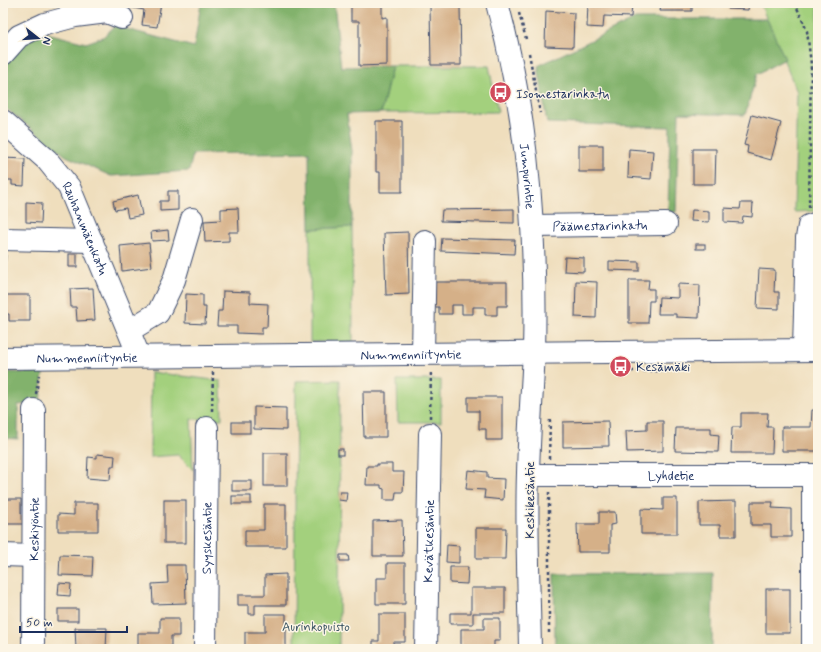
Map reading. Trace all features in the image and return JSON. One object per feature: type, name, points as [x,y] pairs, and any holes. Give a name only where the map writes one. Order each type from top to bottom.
[{"type":"street","name":"Jumpurintie","points":[[497,3],[512,59],[525,137],[533,226],[534,352]]},
{"type":"street","points":[[3,54],[18,36],[45,24],[75,16],[108,12],[122,18]]},
{"type":"street","name":"Rauhanmäenkatu","points":[[3,121],[47,160],[60,174],[69,187],[130,330],[139,356]]},
{"type":"street","points":[[130,330],[158,313],[174,280],[192,219]]},
{"type":"street","name":"Päämestarinkatu","points":[[533,226],[666,224]]},
{"type":"street","points":[[811,349],[813,225]]},
{"type":"street","points":[[3,239],[92,240]]},
{"type":"street","points":[[424,241],[427,353]]},
{"type":"street","name":"Nummenniityntie","points":[[3,358],[811,349]]},
{"type":"street","name":"Keskikesäntie","points":[[530,649],[528,474],[534,352]]},
{"type":"street","name":"Keskiyöntie","points":[[33,649],[34,410]]},
{"type":"street","name":"Syyskesäntie","points":[[205,649],[206,428]]},
{"type":"street","name":"Kevätkesäntie","points":[[426,649],[430,434]]},
{"type":"street","name":"Lyhdetie","points":[[528,474],[816,475],[812,649]]},
{"type":"street","points":[[3,555],[33,556]]},
{"type":"path","points":[[795,3],[807,31],[811,64],[813,225]]},
{"type":"path","points":[[798,8],[802,3]]},
{"type":"path","points":[[427,353],[430,434]]},
{"type":"path","points":[[34,410],[42,357]]},
{"type":"green space","points":[[201,3],[334,3],[341,67],[392,66],[381,113],[347,114],[352,151],[352,227],[310,229],[309,152],[193,154],[189,171],[111,176],[66,156],[3,106],[3,66],[39,31],[86,43],[103,37],[115,26],[194,47]]},
{"type":"green space","points":[[760,3],[818,3],[818,211],[794,212],[797,92]]},
{"type":"green space","points":[[635,19],[767,19],[785,59],[757,74],[745,115],[679,113],[676,212],[668,212],[670,127],[547,123],[538,66]]},
{"type":"green space","points":[[392,66],[489,66],[498,112],[381,113]]},
{"type":"green space","points":[[352,227],[353,342],[310,342],[310,229]]},
{"type":"green space","points":[[3,372],[43,373],[40,403],[18,405],[18,439],[3,438]]},
{"type":"green space","points":[[151,372],[221,381],[222,419],[191,419],[193,470],[178,455],[150,457]]},
{"type":"green space","name":"Aurinkopuisto","points":[[340,380],[339,649],[294,649],[296,381]]},
{"type":"green space","points":[[397,380],[441,380],[441,422],[398,422]]},
{"type":"green space","points":[[713,573],[712,649],[555,649],[554,574]]},
{"type":"building","points":[[129,3],[161,3],[157,27],[142,25],[144,10],[128,7]]},
{"type":"building","points":[[351,3],[382,3],[382,18],[387,17],[387,65],[359,66],[359,21],[351,21]]},
{"type":"building","points":[[588,3],[632,3],[631,17],[604,16],[603,28],[587,27]]},
{"type":"building","points":[[645,3],[692,3],[692,11],[660,11],[661,5],[645,5]]},
{"type":"building","points":[[729,3],[749,3],[748,10],[728,9]]},
{"type":"building","points":[[430,6],[460,6],[461,65],[431,65]]},
{"type":"building","points":[[546,11],[574,13],[573,47],[545,46]]},
{"type":"building","points":[[752,115],[781,123],[771,160],[747,153],[748,146],[744,145]]},
{"type":"building","points":[[376,121],[402,121],[402,192],[380,192],[380,172],[376,172]]},
{"type":"building","points":[[579,145],[603,145],[603,172],[579,172]]},
{"type":"building","points":[[629,149],[653,151],[651,179],[628,177]]},
{"type":"building","points":[[693,149],[716,149],[715,184],[693,184]]},
{"type":"building","points":[[3,158],[25,159],[24,186],[12,185],[12,180],[3,180]]},
{"type":"building","points":[[168,191],[178,191],[178,210],[160,211],[160,201],[168,201]]},
{"type":"building","points":[[138,195],[142,215],[128,218],[126,208],[115,210],[113,201]]},
{"type":"building","points":[[26,202],[42,203],[41,223],[26,222]]},
{"type":"building","points":[[741,203],[753,203],[752,217],[743,216],[742,223],[724,222],[724,208],[740,209]]},
{"type":"building","points":[[238,208],[239,232],[229,232],[229,241],[205,242],[204,221],[221,220],[221,209]]},
{"type":"building","points":[[514,209],[514,223],[441,221],[442,210]]},
{"type":"building","points":[[692,210],[709,211],[709,222],[691,221]]},
{"type":"building","points":[[168,230],[169,240],[152,241],[151,232]]},
{"type":"building","points":[[408,232],[409,294],[386,295],[384,233]]},
{"type":"building","points":[[442,238],[515,240],[514,254],[441,251]]},
{"type":"building","points":[[149,243],[152,267],[122,271],[120,246]]},
{"type":"building","points":[[696,244],[705,244],[705,249],[696,249]]},
{"type":"building","points":[[69,254],[77,254],[77,267],[69,267]]},
{"type":"building","points":[[3,255],[6,255],[5,269],[3,269]]},
{"type":"building","points":[[565,257],[584,258],[584,272],[564,271]]},
{"type":"building","points":[[609,261],[639,262],[639,271],[609,270]]},
{"type":"building","points":[[759,269],[775,270],[774,292],[779,292],[779,309],[757,308]]},
{"type":"building","points":[[629,280],[649,280],[648,289],[654,289],[654,301],[649,301],[648,323],[629,323]]},
{"type":"building","points":[[576,281],[597,282],[596,318],[575,317]]},
{"type":"building","points":[[434,282],[507,282],[507,306],[497,306],[497,315],[485,315],[485,307],[473,307],[473,314],[462,314],[462,305],[452,305],[452,314],[439,314],[439,307],[433,307]]},
{"type":"building","points":[[678,284],[700,285],[699,318],[676,317],[676,314],[658,314],[659,297],[678,298]]},
{"type":"building","points":[[93,288],[95,320],[77,321],[76,307],[71,307],[70,289]]},
{"type":"building","points":[[223,291],[250,292],[250,303],[268,304],[267,327],[262,327],[262,334],[237,333],[237,326],[217,326],[218,311],[222,311]]},
{"type":"building","points":[[186,294],[203,295],[203,307],[206,307],[205,324],[185,323]]},
{"type":"building","points":[[3,295],[30,295],[30,321],[9,321],[9,314],[3,314]]},
{"type":"building","points":[[363,392],[386,392],[386,437],[364,437]]},
{"type":"building","points":[[468,397],[502,397],[502,440],[486,440],[486,429],[479,429],[479,411],[468,411]]},
{"type":"building","points":[[254,407],[286,408],[286,430],[254,429]]},
{"type":"building","points":[[812,410],[818,410],[818,451],[782,451],[782,427],[811,427]]},
{"type":"building","points":[[741,413],[768,413],[767,427],[773,427],[772,453],[731,453],[732,427],[741,427]]},
{"type":"building","points":[[608,421],[609,446],[563,447],[563,422]]},
{"type":"building","points":[[647,421],[663,421],[663,451],[627,452],[626,431],[647,430]]},
{"type":"building","points":[[232,422],[250,422],[250,433],[232,433]]},
{"type":"building","points":[[676,428],[711,428],[711,434],[719,435],[718,452],[675,451]]},
{"type":"building","points":[[338,449],[343,449],[343,455],[338,455]]},
{"type":"building","points":[[264,453],[287,453],[287,486],[264,486]]},
{"type":"building","points":[[97,454],[115,456],[114,466],[111,466],[110,480],[87,478],[88,457],[97,458]]},
{"type":"building","points":[[377,464],[392,464],[392,472],[404,472],[403,492],[396,492],[395,500],[384,500],[384,489],[381,488],[381,485],[366,485],[367,466],[377,466]]},
{"type":"building","points":[[468,470],[487,472],[487,478],[504,479],[503,500],[484,498],[485,490],[466,489]]},
{"type":"building","points":[[232,481],[252,481],[252,491],[232,491]]},
{"type":"building","points":[[340,492],[347,492],[346,501],[339,500]]},
{"type":"building","points":[[232,496],[251,496],[251,504],[232,504]]},
{"type":"building","points":[[663,498],[677,498],[677,534],[641,534],[641,509],[663,510]]},
{"type":"building","points":[[3,499],[21,499],[21,513],[24,513],[24,524],[3,524]]},
{"type":"building","points":[[164,500],[186,500],[186,543],[164,543]]},
{"type":"building","points":[[736,501],[736,536],[720,536],[720,525],[699,525],[699,502]]},
{"type":"building","points":[[751,502],[773,502],[772,508],[791,509],[791,537],[771,537],[771,525],[751,525]]},
{"type":"building","points":[[74,503],[98,503],[98,531],[58,531],[58,514],[74,515]]},
{"type":"building","points":[[264,504],[286,504],[286,547],[245,547],[245,530],[264,530]]},
{"type":"building","points":[[599,512],[615,512],[616,524],[610,525],[610,552],[578,552],[577,524],[599,524]]},
{"type":"building","points":[[402,520],[403,556],[373,556],[373,521]]},
{"type":"building","points":[[476,528],[506,528],[505,559],[476,559]]},
{"type":"building","points":[[447,545],[459,546],[459,563],[446,562]]},
{"type":"building","points":[[60,555],[93,556],[92,576],[59,575]]},
{"type":"building","points":[[340,555],[348,555],[349,561],[340,561]]},
{"type":"building","points":[[387,563],[405,563],[405,604],[376,604],[376,578],[387,578]]},
{"type":"building","points":[[167,565],[185,565],[186,603],[153,604],[152,584],[168,583]]},
{"type":"building","points":[[450,567],[468,567],[467,584],[450,583]]},
{"type":"building","points":[[286,574],[286,605],[255,605],[255,614],[249,614],[249,605],[238,605],[238,595],[265,595],[265,575]]},
{"type":"building","points":[[59,583],[71,584],[70,596],[58,595]]},
{"type":"building","points":[[471,588],[505,588],[505,613],[473,613],[473,624],[450,624],[450,613],[471,613]]},
{"type":"building","points":[[766,589],[790,589],[790,633],[766,633]]},
{"type":"building","points":[[58,609],[78,609],[78,621],[58,621]]},
{"type":"building","points":[[265,614],[286,614],[286,649],[245,649],[245,632],[265,632]]},
{"type":"building","points":[[379,614],[405,614],[405,642],[393,642],[393,649],[373,649],[373,641],[379,641]]},
{"type":"building","points":[[160,618],[179,618],[179,636],[171,636],[171,649],[138,649],[138,633],[160,633]]},
{"type":"building","points":[[484,618],[500,618],[500,641],[494,641],[494,649],[461,649],[461,629],[484,629]]},
{"type":"building","points":[[75,628],[107,628],[106,649],[76,649]]},
{"type":"place","name":"Isomestarinkatu","points":[[501,93]]},
{"type":"place","name":"Kesämäki","points":[[620,366]]}]
